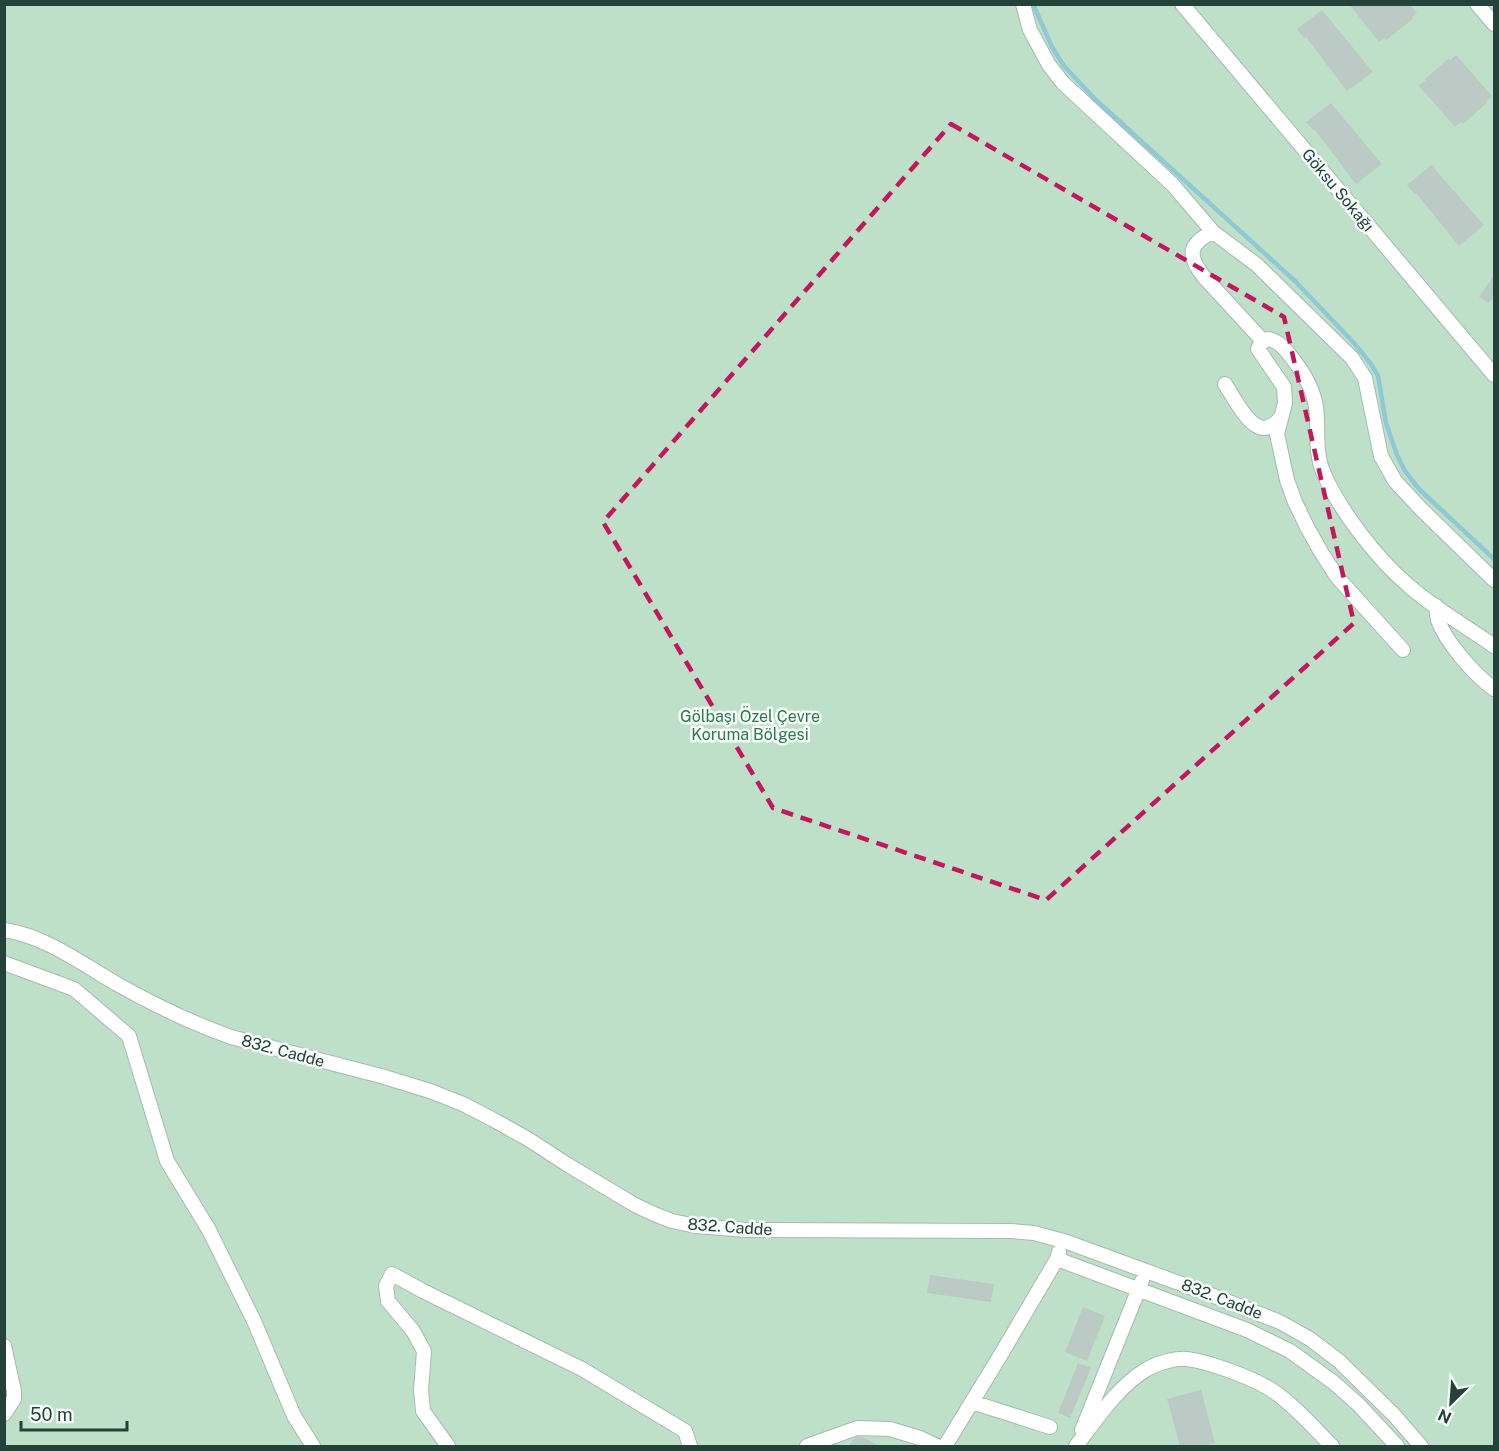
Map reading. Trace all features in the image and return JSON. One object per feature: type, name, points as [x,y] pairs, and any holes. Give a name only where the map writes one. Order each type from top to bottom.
[{"type":"street","points":[[1023,4],[1030,30],[1048,65],[1063,83],[1172,184],[1213,232],[1257,265],[1352,358],[1365,378],[1381,456],[1395,481],[1494,580]]},
{"type":"street","name":"Göksu Sokağı","points":[[1182,4],[1494,375]]},
{"type":"street","points":[[1478,4],[1494,24]]},
{"type":"street","points":[[1213,232],[1196,243],[1192,258],[1204,277],[1263,341]]},
{"type":"street","points":[[1403,650],[1337,578],[1295,502],[1284,469],[1277,434],[1285,403],[1284,387],[1258,349],[1263,341],[1269,339],[1280,343],[1310,384],[1316,407],[1317,444],[1323,472],[1337,500],[1358,529],[1407,585],[1494,646]]},
{"type":"street","points":[[1225,384],[1254,425],[1269,429],[1280,418]]},
{"type":"street","points":[[1436,606],[1438,621],[1464,661],[1494,689]]},
{"type":"street","name":"832. Cadde","points":[[4,930],[36,939],[63,952],[155,1005],[215,1032],[391,1079],[464,1104],[528,1139],[635,1205],[672,1221],[706,1227],[746,1230],[1035,1233],[1146,1270],[1280,1322],[1310,1339],[1339,1361],[1368,1388],[1421,1446]]},
{"type":"street","points":[[4,963],[74,989],[129,1036],[167,1161],[209,1230],[254,1321],[294,1416],[314,1446]]},
{"type":"street","name":"832. Cadde","points":[[972,1402],[1058,1254],[1139,1289],[1247,1330],[1290,1351],[1358,1404],[1397,1446]]},
{"type":"street","points":[[1076,1446],[1146,1270]]},
{"type":"street","points":[[448,1446],[423,1411],[424,1351],[413,1330],[388,1301],[386,1286],[392,1274],[582,1369],[685,1431],[690,1446]]},
{"type":"street","points":[[4,1346],[14,1399],[4,1414]]},
{"type":"street","points":[[1076,1446],[1114,1398],[1136,1377],[1149,1368],[1185,1359],[1216,1366],[1274,1391],[1298,1411],[1332,1446]]},
{"type":"street","points":[[945,1446],[972,1402],[1050,1427]]},
{"type":"street","points":[[807,1446],[857,1428],[890,1429],[937,1446]]},
{"type":"highlighted area","points":[[951,124],[1284,317],[1354,623],[1046,900],[773,808],[603,522]]},
{"type":"green space","name":"Gölbaşı Özel Çevre Koruma Bölgesi","points":[[5,5],[1494,5],[1494,1446],[5,1446]]},
{"type":"building","points":[[1349,4],[1410,4],[1417,13],[1412,17],[1413,19],[1386,40],[1385,38],[1379,42]]},
{"type":"building","points":[[1322,10],[1373,72],[1347,91],[1306,37],[1304,38],[1297,29]]},
{"type":"building","points":[[1456,55],[1492,96],[1463,124],[1461,122],[1455,127],[1419,86],[1449,58],[1450,60]]},
{"type":"building","points":[[1331,103],[1382,164],[1356,184],[1315,130],[1306,122]]},
{"type":"building","points":[[1431,165],[1484,225],[1459,246],[1407,185]]},
{"type":"building","points":[[1494,275],[1494,296],[1489,303],[1479,297]]},
{"type":"building","points":[[930,1275],[994,1284],[991,1302],[927,1293]]},
{"type":"building","points":[[1083,1307],[1105,1316],[1087,1361],[1065,1352]]},
{"type":"building","points":[[1078,1363],[1091,1368],[1070,1418],[1058,1413]]},
{"type":"building","points":[[1201,1390],[1215,1443],[1202,1446],[1180,1446],[1167,1399]]},
{"type":"building","points":[[858,1437],[880,1446],[849,1446],[853,1439]]},
{"type":"waterway","points":[[1033,4],[1052,47],[1064,66],[1096,100],[1295,281],[1353,342],[1378,376],[1386,423],[1405,471],[1419,489],[1494,559]]}]
